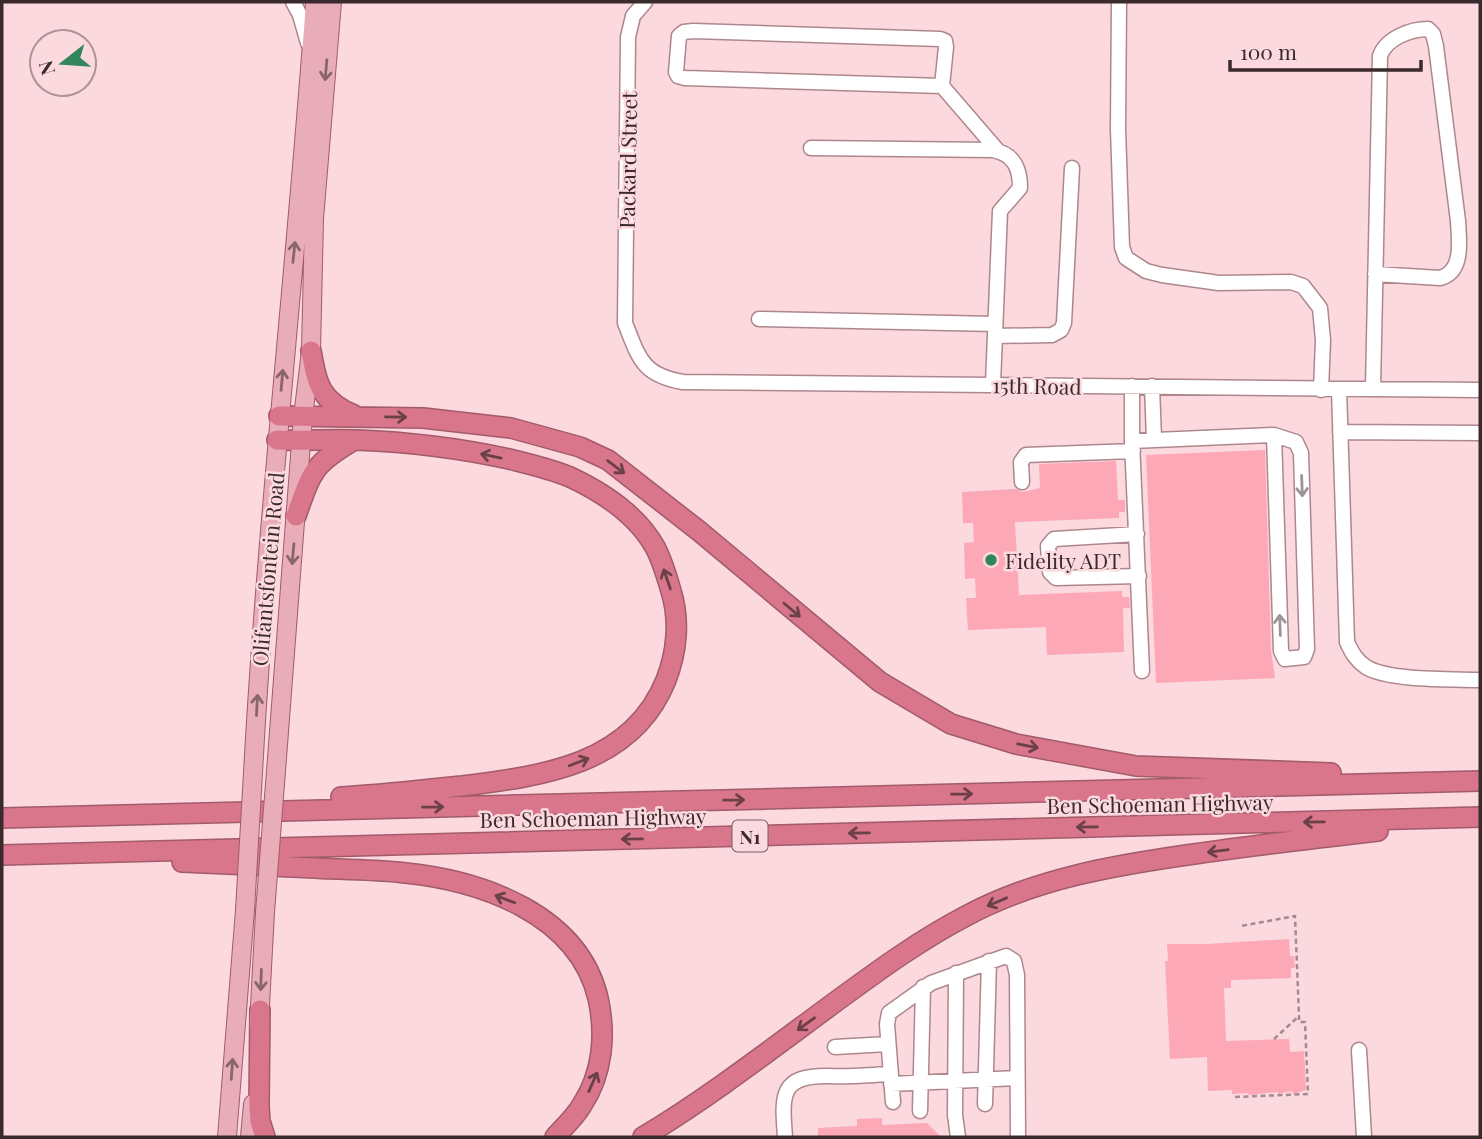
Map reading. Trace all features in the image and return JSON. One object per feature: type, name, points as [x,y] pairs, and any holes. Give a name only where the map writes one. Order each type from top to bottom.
[{"type":"highway","points":[[311,351],[316,376],[324,396],[340,410],[357,417]]},
{"type":"highway","points":[[279,415],[423,418],[511,428],[580,447],[608,460],[699,531],[880,682],[951,724],[1016,744],[1136,766],[1480,780]]},
{"type":"highway","points":[[22,818],[392,794],[513,780],[548,773],[585,761],[607,749],[645,716],[660,695],[675,649],[677,626],[673,599],[654,547],[632,519],[605,496],[568,477],[534,465],[429,445],[355,440],[277,440]]},
{"type":"highway","points":[[296,516],[313,472],[319,464],[355,440]]},
{"type":"highway","name":"Ben Schoeman Highway","points":[[2,818],[1480,780]]},
{"type":"highway","points":[[643,1137],[691,1108],[914,945],[968,915],[1023,890],[1076,874],[1155,860],[1275,842],[1480,819]]},
{"type":"highway","name":"Ben Schoeman Highway","points":[[11,855],[1480,819]]},
{"type":"highway","points":[[11,855],[406,873],[464,884],[512,901],[549,922],[577,952],[596,990],[603,1022],[600,1066],[583,1105],[555,1137]]},
{"type":"highway","points":[[260,1010],[259,1107],[265,1137]]},
{"type":"main road","name":"Olifantsfontein Road","points":[[227,1137],[259,657],[303,172],[315,2]]},
{"type":"main road","name":"Olifantsfontein Road","points":[[250,1137],[301,440],[311,351],[314,219],[332,2]]},
{"type":"street","points":[[293,2],[300,15],[311,55]]},
{"type":"street","name":"Packard Street","points":[[625,323],[628,37],[633,16],[645,2]]},
{"type":"street","points":[[1119,2],[1118,142],[1122,247],[1126,258],[1146,271],[1162,275],[1219,283],[1291,282],[1303,286],[1320,308],[1323,340],[1321,390]]},
{"type":"street","points":[[1373,388],[1375,274],[1380,56],[1383,49],[1394,39],[1429,29],[1436,46],[1446,115],[1458,221],[1457,257],[1450,275],[1440,278],[1375,274]]},
{"type":"street","points":[[942,86],[685,78],[678,76],[676,72],[679,36],[693,31],[940,39],[945,41],[946,47],[942,86],[998,151]]},
{"type":"street","points":[[811,148],[998,151],[1012,158],[1020,185],[1000,211],[993,384]]},
{"type":"street","points":[[759,319],[1052,335],[1061,330],[1064,323],[1072,168]]},
{"type":"street","name":"15th Road","points":[[625,323],[638,356],[646,366],[655,374],[675,380],[1480,390]]},
{"type":"street","points":[[1132,386],[1132,446],[1142,671]]},
{"type":"street","points":[[1152,386],[1154,439]]},
{"type":"street","points":[[1339,389],[1347,642],[1354,658],[1369,669],[1397,676],[1480,680]]},
{"type":"street","points":[[1340,432],[1480,433]]},
{"type":"street","points":[[1022,482],[1021,462],[1026,455],[1132,446],[1154,439],[1274,435],[1296,442],[1301,453],[1307,649],[1304,657],[1285,659],[1281,651],[1274,435]]},
{"type":"street","points":[[1137,534],[1054,539],[1048,546],[1050,572],[1056,578],[1139,576]]},
{"type":"street","points":[[893,1102],[887,1024],[889,1013],[923,987],[1006,956],[1012,958],[1016,967],[1018,1137]]},
{"type":"street","points":[[985,1104],[989,961]]},
{"type":"street","points":[[956,973],[955,1081],[958,1137]]},
{"type":"street","points":[[920,1111],[923,987]]},
{"type":"street","points":[[835,1047],[888,1044]]},
{"type":"street","points":[[1359,1050],[1364,1137]]},
{"type":"street","points":[[785,1137],[785,1096],[796,1081],[812,1075],[919,1083],[1017,1077]]},
{"type":"path","points":[[1235,1097],[1308,1094],[1305,1022],[1299,1022],[1295,916],[1241,926]]},
{"type":"path","points":[[1274,1040],[1299,1016]]},
{"type":"building","points":[[1265,450],[1271,651],[1275,678],[1156,683],[1146,455]]},
{"type":"building","name":"Fidelity ADT","points":[[1116,461],[1118,500],[1125,500],[1125,512],[1119,512],[1119,518],[1015,522],[1019,595],[1122,591],[1122,597],[1129,597],[1130,608],[1123,608],[1124,652],[1047,655],[1046,627],[968,630],[966,598],[976,598],[975,578],[965,579],[964,543],[974,542],[973,523],[963,523],[962,492],[1016,489],[1022,492],[1040,488],[1039,464]]},
{"type":"building","points":[[1289,939],[1290,956],[1294,956],[1295,968],[1291,968],[1291,978],[1231,980],[1231,988],[1224,988],[1226,1041],[1289,1039],[1290,1052],[1304,1051],[1306,1090],[1293,1094],[1292,1091],[1249,1095],[1232,1094],[1232,1090],[1208,1091],[1207,1057],[1170,1059],[1165,961],[1168,961],[1167,944]]},
{"type":"building","points":[[882,1118],[882,1125],[927,1123],[941,1137],[818,1137],[818,1128],[857,1126],[857,1119]]},
{"type":"place","name":"Fidelity ADT","points":[[991,560]]}]
